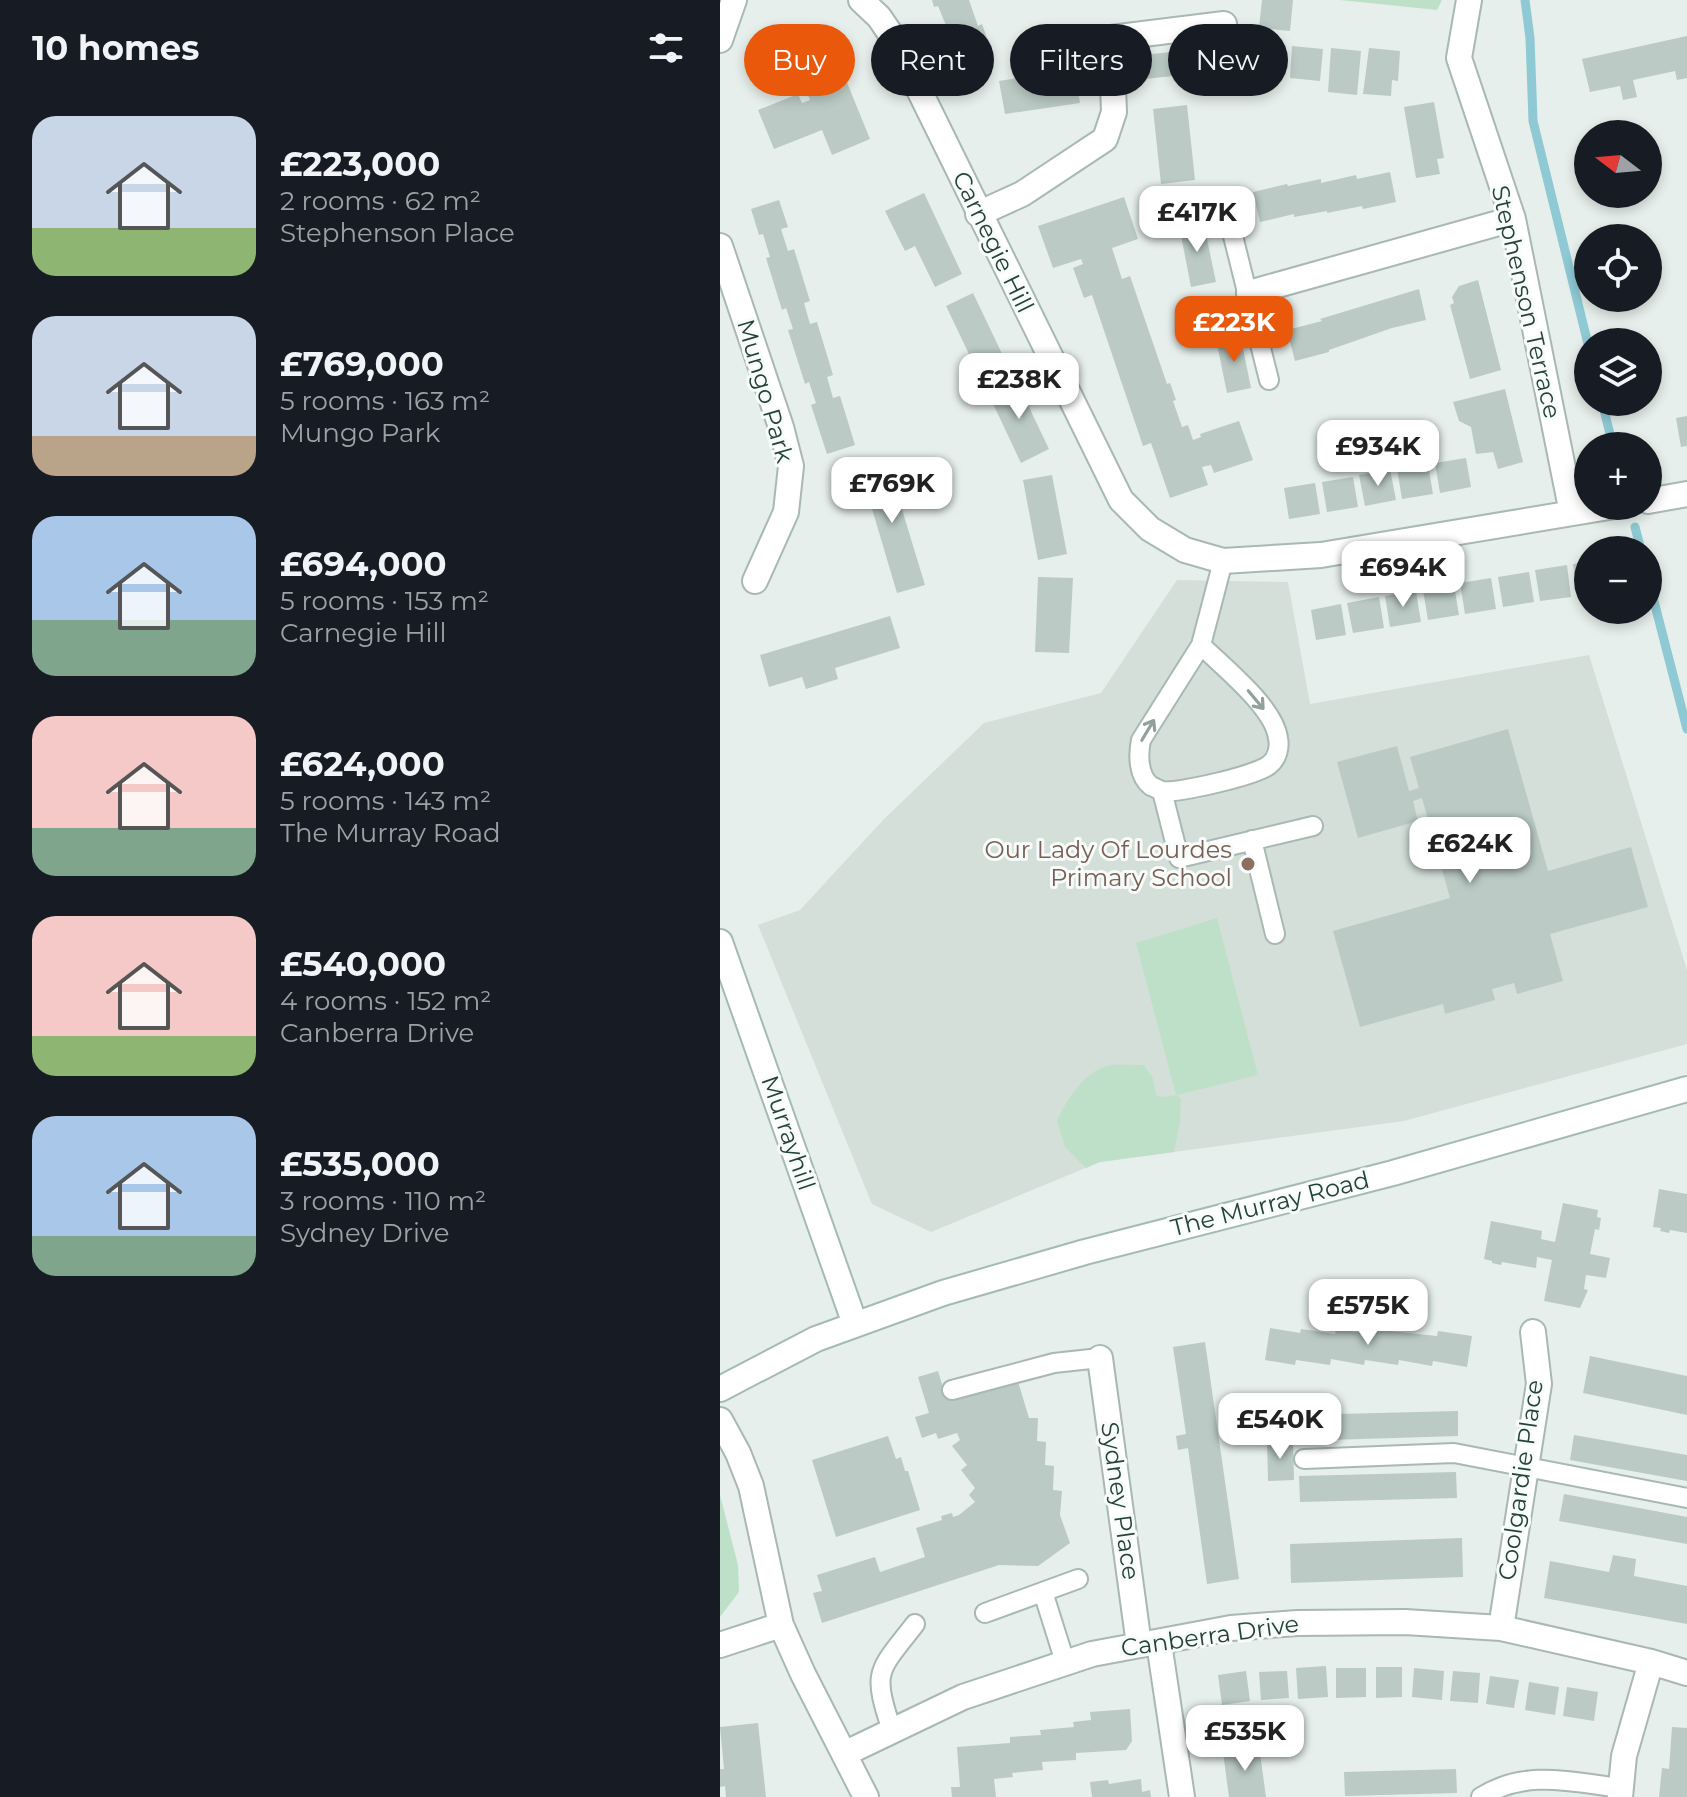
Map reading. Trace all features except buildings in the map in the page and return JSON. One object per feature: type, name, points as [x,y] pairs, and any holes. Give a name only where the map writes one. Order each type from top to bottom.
[{"type":"street","points":[[720,40],[734,0]]},
{"type":"street","name":"Carnegie Hill","points":[[861,0],[879,17],[894,39],[1121,500],[1150,529],[1185,550],[1223,561],[1321,555],[1572,513]]},
{"type":"street","name":"Stephenson Terrace","points":[[1469,0],[1459,58],[1513,219],[1572,513]]},
{"type":"street","points":[[978,214],[1022,194],[1105,139],[1114,112],[1111,38],[1168,31]]},
{"type":"street","points":[[1249,293],[1513,219]]},
{"type":"street","name":"Mungo Park","points":[[720,246],[781,427],[791,466],[786,512],[755,581]]},
{"type":"street","points":[[1662,498],[1687,494]]},
{"type":"street","name":"Murrayhill","points":[[720,942],[855,1324]]},
{"type":"street","name":"The Murray Road","points":[[720,1389],[794,1350],[855,1324],[943,1293],[1071,1256],[1393,1173],[1687,1089]]},
{"type":"street","name":"Coolgardie Place","points":[[1501,1628],[1539,1384],[1533,1332]]},
{"type":"street","name":"Sydney Place","points":[[1100,1358],[1149,1644],[1182,1797]]},
{"type":"street","points":[[720,1420],[751,1486],[781,1625],[866,1797]]},
{"type":"street","name":"Canberra Drive","points":[[844,1754],[963,1697],[1065,1662],[1092,1654],[1231,1628],[1297,1623],[1405,1622],[1501,1628],[1687,1673]]},
{"type":"street","points":[[720,1645],[781,1625]]},
{"type":"street","points":[[1620,1792],[1624,1756],[1651,1662]]},
{"type":"lane","points":[[1233,236],[1269,380]]},
{"type":"lane","points":[[1201,645],[1245,687],[1269,716],[1279,741],[1277,755],[1270,765],[1258,772],[1182,791],[1162,791],[1144,778],[1138,754],[1141,740],[1201,645],[1223,561]]},
{"type":"lane","points":[[1162,791],[1179,858],[1313,826]]},
{"type":"lane","points":[[1252,840],[1275,934]]},
{"type":"lane","points":[[952,1390],[1054,1363],[1100,1358]]},
{"type":"lane","points":[[1304,1459],[1454,1453],[1687,1498]]},
{"type":"lane","points":[[985,1613],[1078,1579]]},
{"type":"lane","points":[[1043,1592],[1065,1662]]},
{"type":"lane","points":[[892,1731],[879,1691],[881,1667],[915,1624]]},
{"type":"lane","points":[[1481,1797],[1496,1787],[1539,1778],[1620,1792]]},
{"type":"shaded area","name":"Our Lady Of Lourdes Primary School","points":[[1177,580],[1288,582],[1310,704],[1589,655],[1687,970],[1687,1044],[1404,1121],[1100,1162],[931,1232],[872,1204],[758,925],[800,910],[884,819],[984,723],[1101,693]]},
{"type":"green space","points":[[1340,0],[1442,0],[1437,10]]},
{"type":"green space","points":[[1217,918],[1258,1075],[1177,1095],[1181,1099],[1180,1122],[1174,1152],[1100,1162],[1086,1168],[1065,1147],[1057,1121],[1071,1095],[1093,1072],[1111,1065],[1144,1065],[1153,1078],[1156,1095],[1176,1095],[1136,943]]},
{"type":"green space","points":[[720,1495],[738,1565],[739,1592],[720,1617]]},
{"type":"waterway","points":[[1525,0],[1530,38],[1533,121],[1584,328]]},
{"type":"waterway","points":[[1606,416],[1610,432]]},
{"type":"waterway","points":[[1635,527],[1637,536]]},
{"type":"waterway","points":[[1660,624],[1687,729]]},
{"type":"place","name":"Our Lady Of Lourdes Primary School","points":[[1248,864]]}]
